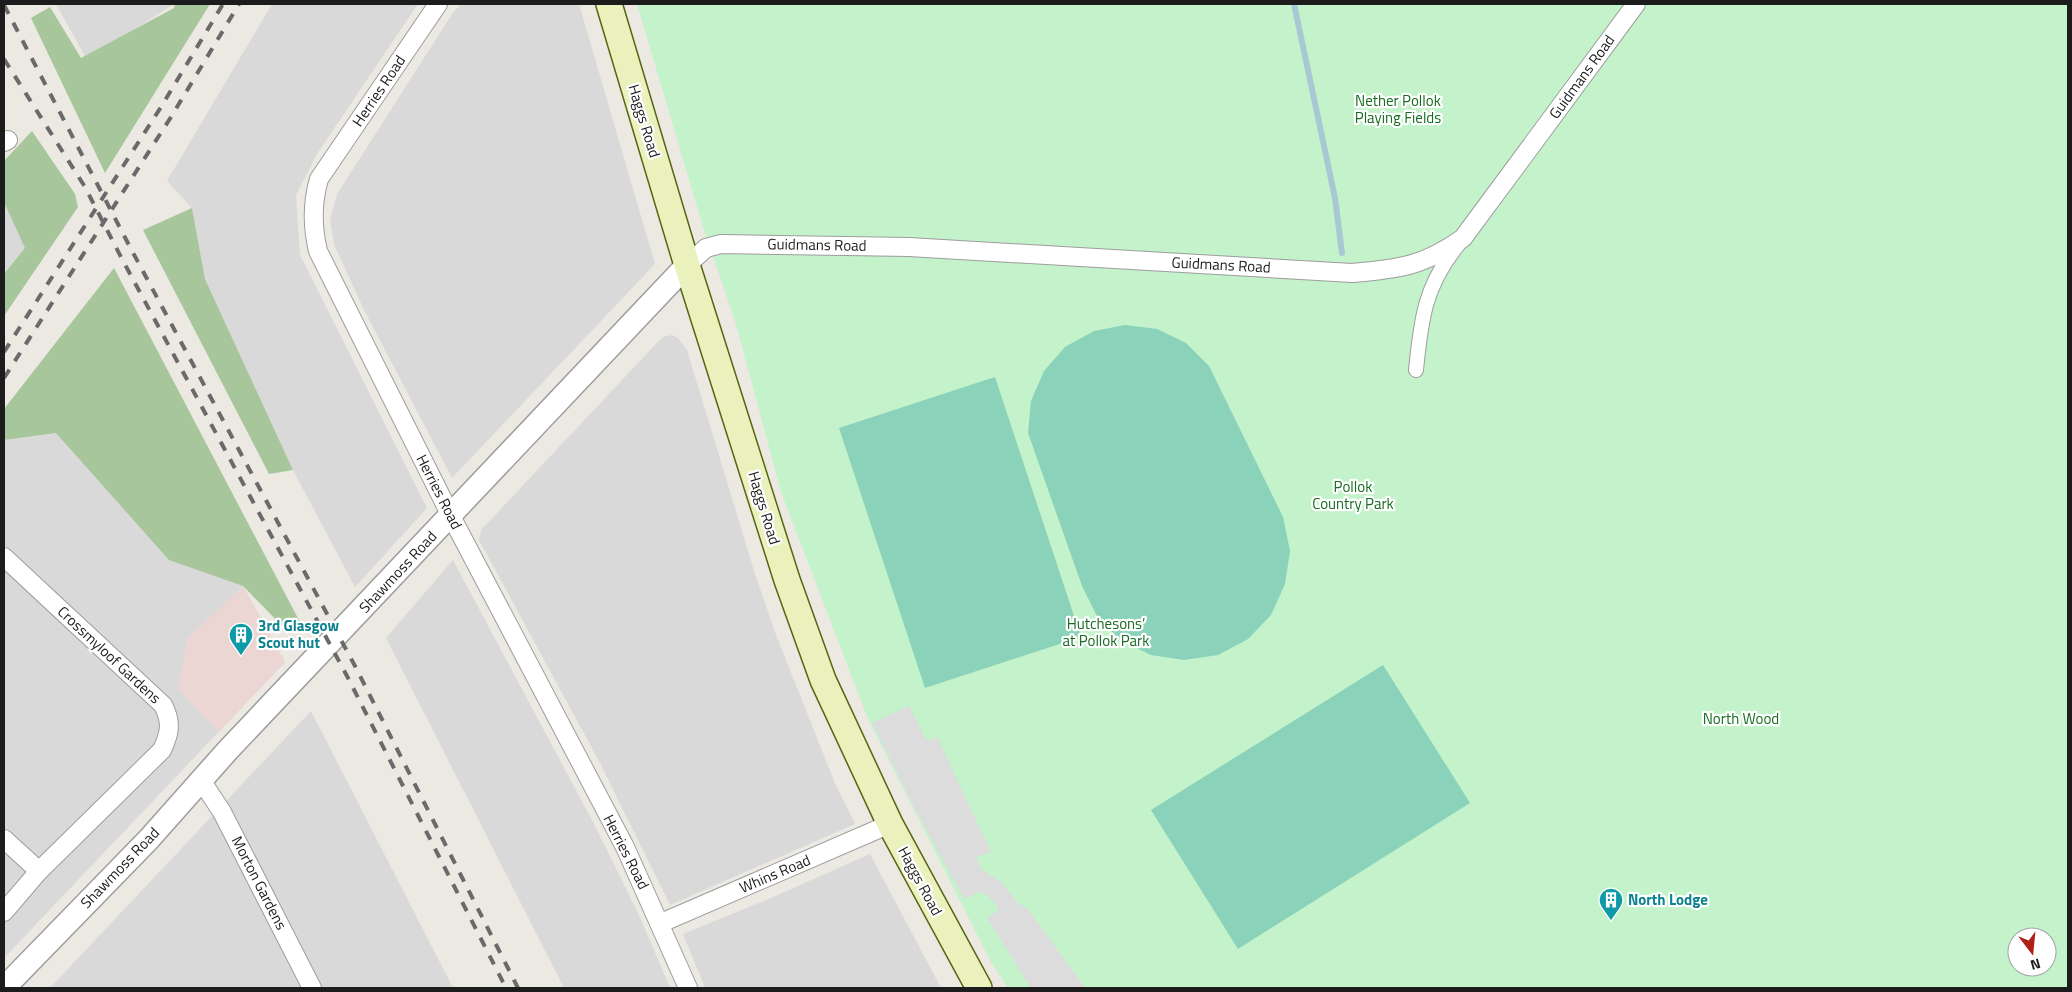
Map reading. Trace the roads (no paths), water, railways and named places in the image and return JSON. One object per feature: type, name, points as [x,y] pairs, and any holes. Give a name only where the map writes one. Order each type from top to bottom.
[{"type":"main road","name":"Haggs Road","points":[[609,4],[687,265],[802,624],[830,698],[890,824],[979,988]]},
{"type":"street","name":"Herries Road","points":[[438,4],[319,178],[315,192],[313,225],[318,251],[450,516],[625,847],[661,923],[688,988]]},
{"type":"street","name":"Guidmans Road","points":[[687,265],[706,248],[721,244],[909,247],[1352,273],[1384,270],[1417,263],[1441,254],[1464,238],[1636,4]]},
{"type":"street","points":[[1416,370],[1419,336],[1431,285],[1445,262],[1464,238]]},
{"type":"street","name":"Shawmoss Road","points":[[4,988],[149,839],[201,780],[687,265]]},
{"type":"street","name":"Crossmyloof Gardens","points":[[4,557],[163,705],[168,714],[170,732],[162,750],[39,871],[4,912]]},
{"type":"street","name":"Morton Gardens","points":[[201,780],[222,812],[312,988]]},
{"type":"street","name":"Whins Road","points":[[661,923],[890,824]]},
{"type":"street","points":[[4,839],[39,871]]},
{"type":"waterway","points":[[1294,4],[1335,198],[1342,253]]},
{"type":"railway","points":[[4,352],[161,107],[223,4]]},
{"type":"railway","points":[[4,378],[171,117],[239,4]]},
{"type":"railway","points":[[4,5],[131,249],[355,666],[518,988]]},
{"type":"railway","points":[[4,59],[85,187],[347,676],[506,988]]},
{"type":"place","name":"3rd Glasgow Scout hut","points":[[241,656]]},
{"type":"place","name":"North Lodge","points":[[1611,921]]},
{"type":"park label","name":"Nether Pollok Playing Fields","points":[[1398,110]]},
{"type":"park label","name":"Pollok Country Park","points":[[1353,496]]},
{"type":"park label","name":"Hutchesons’ at Pollok Park","points":[[1106,632]]},
{"type":"park label","name":"North Wood","points":[[1741,719]]}]
